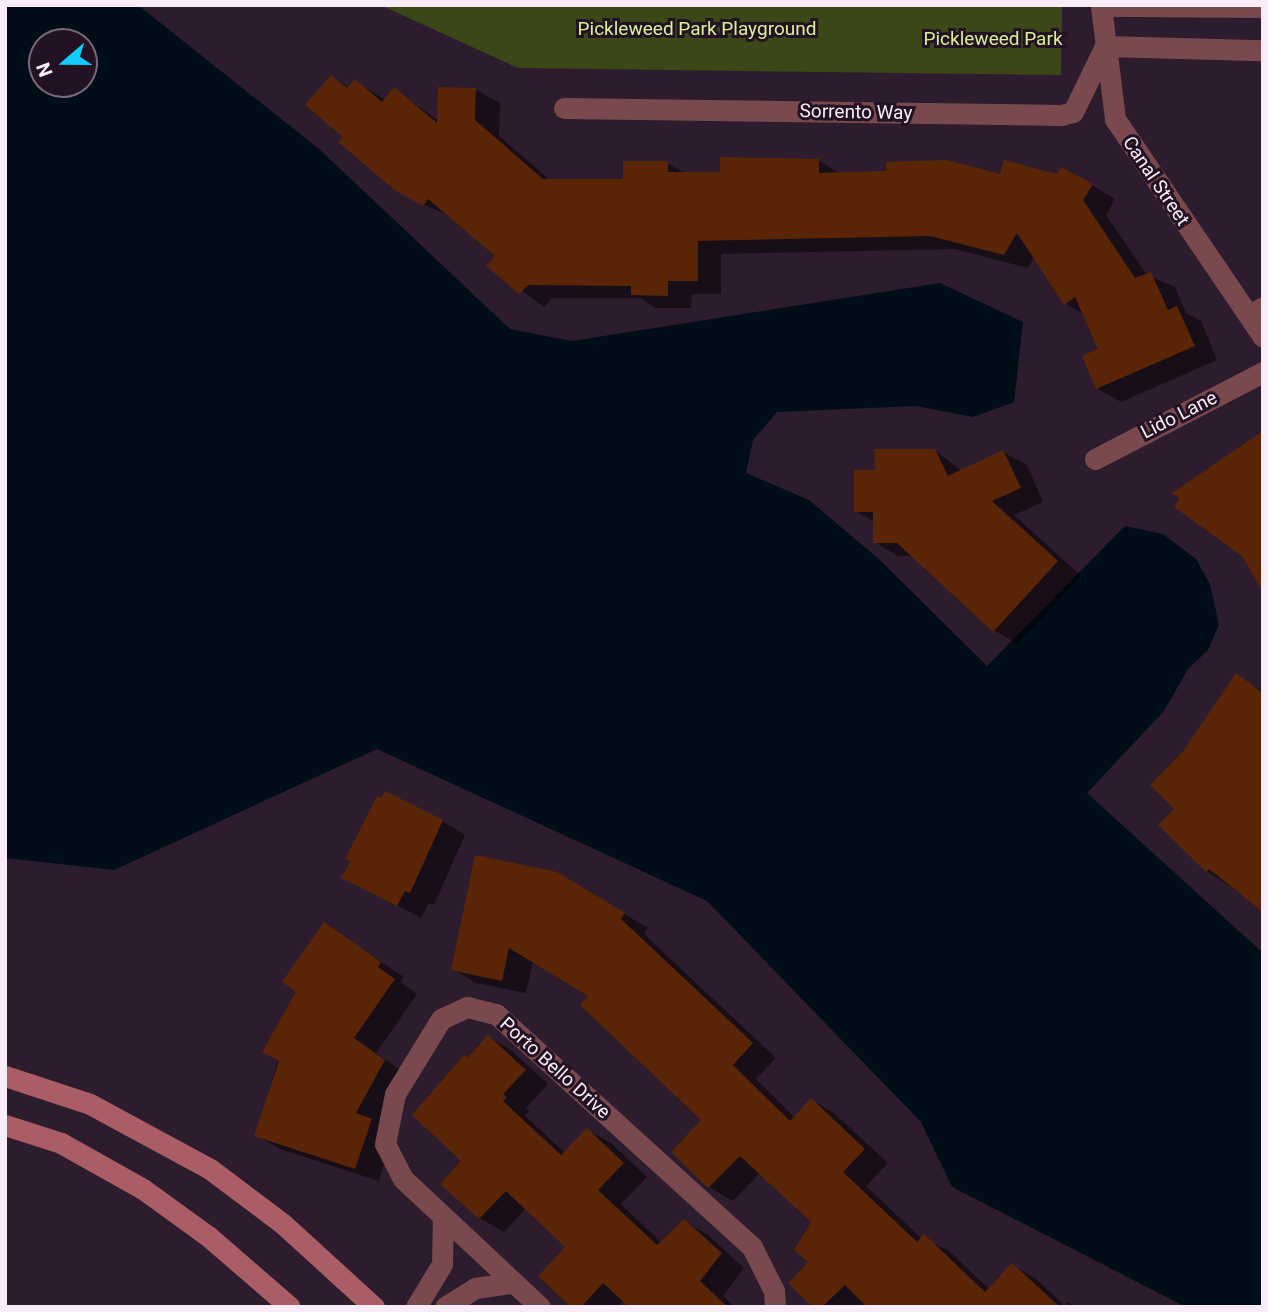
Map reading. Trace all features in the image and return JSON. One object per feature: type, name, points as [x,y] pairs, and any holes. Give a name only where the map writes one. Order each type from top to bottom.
[{"type":"main road","points":[[5,1076],[90,1104],[210,1169],[282,1223],[374,1307]]},
{"type":"main road","points":[[5,1125],[61,1143],[143,1189],[208,1236],[290,1307]]},
{"type":"street","points":[[1101,6],[1263,7]]},
{"type":"street","name":"Canal Street","points":[[1101,6],[1115,119],[1255,310],[1263,337]]},
{"type":"street","points":[[1105,46],[1263,50]]},
{"type":"street","name":"Sorrento Way","points":[[564,108],[1061,115],[1073,112],[1105,46]]},
{"type":"street","name":"Lido Lane","points":[[1095,459],[1263,372]]},
{"type":"street","name":"Porto Bello Drive","points":[[540,1307],[403,1179],[385,1144],[402,1083],[441,1019],[467,1007],[496,1014],[752,1247],[774,1291],[775,1307]]},
{"type":"street","points":[[416,1307],[442,1264],[443,1218]]},
{"type":"street","points":[[446,1307],[475,1287],[512,1283]]},
{"type":"green space","name":"Pickleweed Park","points":[[380,5],[1062,5],[1061,75],[518,68]]},
{"type":"water","points":[[5,5],[138,5],[319,149],[510,329],[572,341],[940,283],[1023,322],[1014,402],[973,417],[916,406],[777,412],[753,440],[746,473],[809,500],[881,561],[987,666],[1125,526],[1163,534],[1196,559],[1210,584],[1219,625],[1208,650],[1188,669],[1164,711],[1087,793],[1263,953],[1263,1307],[1186,1307],[952,1187],[921,1122],[707,901],[377,749],[114,870],[5,858]]},
{"type":"building","points":[[331,75],[347,88],[355,79],[382,102],[394,87],[437,123],[438,87],[476,88],[475,120],[543,179],[623,179],[623,161],[668,161],[668,172],[720,172],[720,157],[819,159],[819,173],[886,171],[886,162],[947,160],[1000,174],[1004,160],[1057,174],[1061,167],[1093,184],[1083,200],[1135,278],[1151,272],[1168,310],[1177,306],[1195,346],[1096,389],[1082,356],[1098,349],[1075,297],[1064,305],[1017,233],[1004,255],[930,236],[698,241],[698,281],[668,281],[668,296],[631,295],[631,286],[528,285],[519,294],[486,266],[495,256],[428,199],[423,206],[396,191],[338,142],[343,137],[305,105]]},
{"type":"building","points":[[1263,431],[1263,592],[1242,556],[1174,507],[1180,498],[1172,493]]},
{"type":"building","points":[[874,449],[935,449],[948,476],[1003,450],[1021,488],[992,501],[1058,561],[993,632],[897,543],[873,543],[873,512],[854,512],[854,470],[875,470]]},
{"type":"building","points":[[1236,673],[1263,693],[1263,912],[1209,869],[1206,872],[1158,825],[1174,809],[1150,785],[1184,750]]},
{"type":"building","points":[[385,791],[443,820],[410,893],[405,891],[397,906],[341,878],[350,862],[345,859],[377,796],[381,798]]},
{"type":"building","points":[[475,855],[557,872],[625,913],[621,919],[753,1043],[733,1065],[790,1121],[811,1098],[865,1149],[843,1172],[917,1242],[924,1234],[985,1292],[1012,1263],[1060,1307],[867,1307],[845,1285],[822,1307],[813,1307],[788,1283],[808,1262],[794,1250],[811,1222],[740,1156],[708,1188],[671,1152],[701,1120],[580,1005],[588,996],[509,948],[502,981],[451,970]]},
{"type":"building","points":[[324,922],[381,962],[378,967],[395,979],[354,1038],[385,1060],[356,1113],[372,1119],[355,1169],[254,1136],[279,1061],[262,1052],[296,992],[282,982]]},
{"type":"building","points":[[488,1035],[526,1070],[503,1094],[507,1097],[503,1101],[561,1155],[587,1128],[624,1163],[598,1190],[657,1245],[684,1219],[722,1253],[700,1281],[728,1307],[629,1307],[603,1283],[581,1307],[571,1307],[538,1276],[565,1247],[506,1191],[479,1219],[440,1184],[461,1161],[412,1115],[464,1055],[467,1058]]},
{"type":"park label","name":"Pickleweed Park Playground","points":[[697,29]]}]
